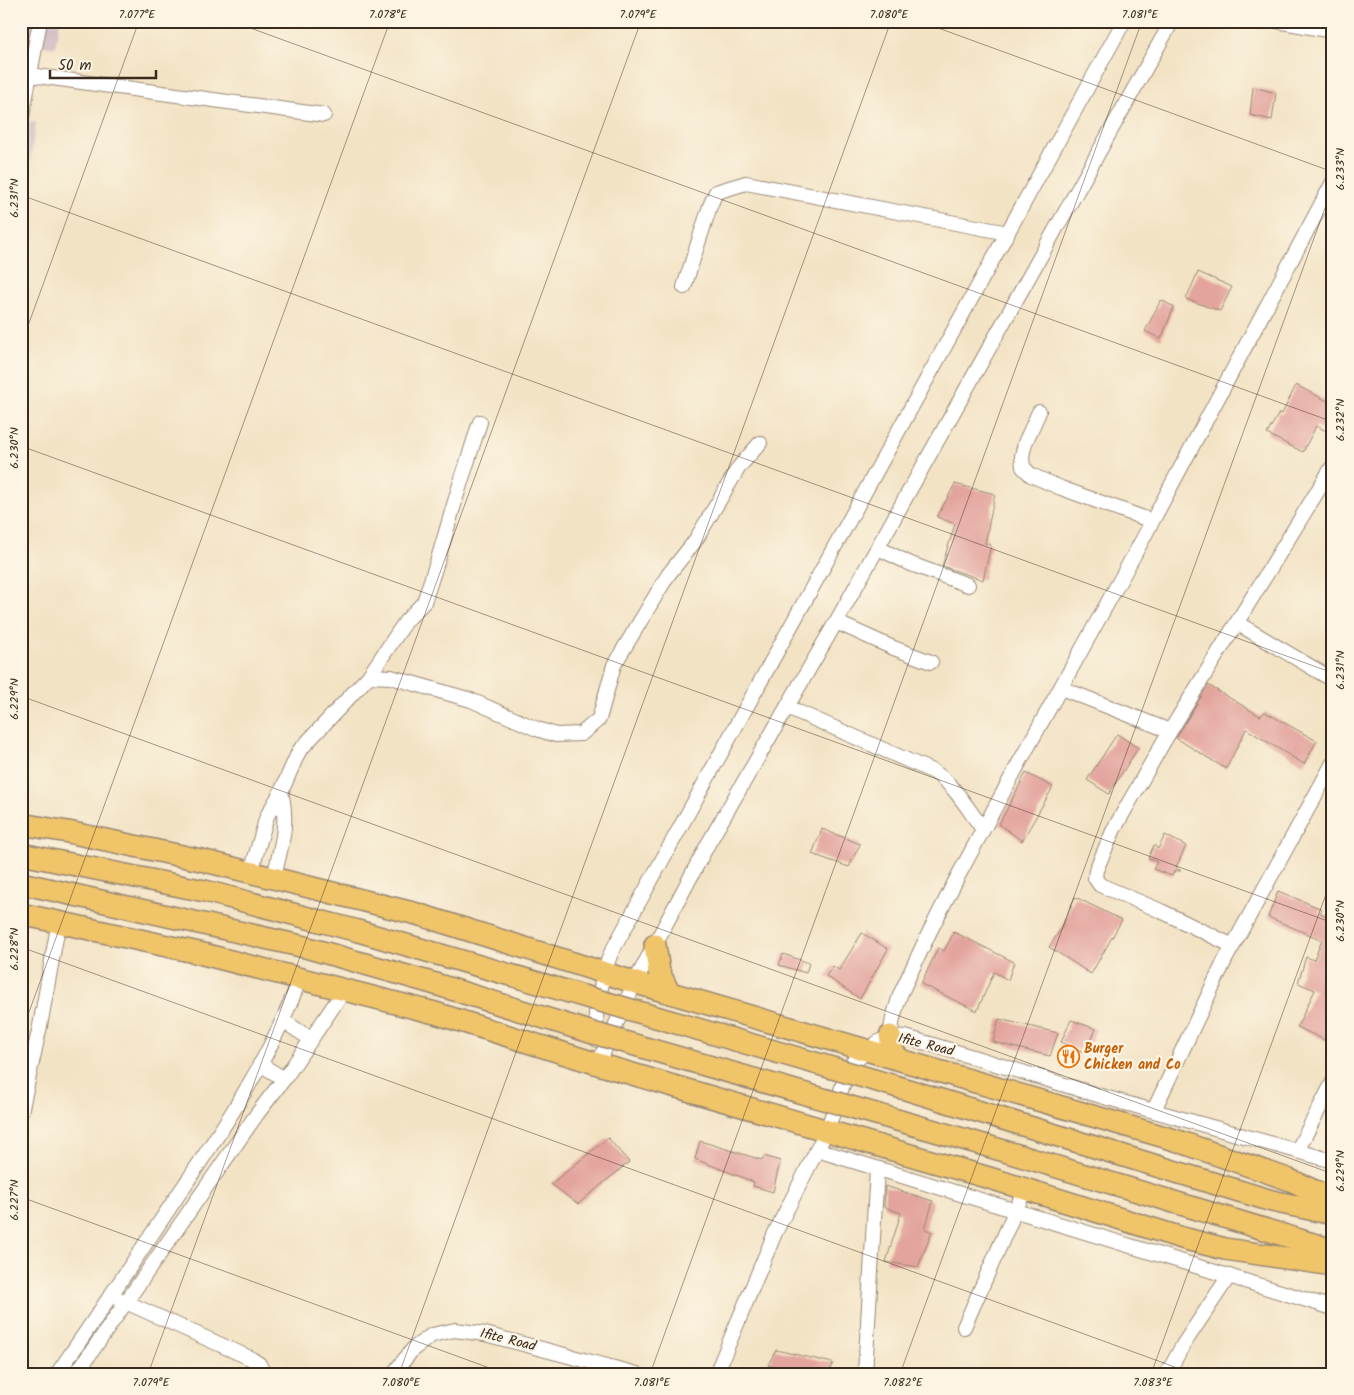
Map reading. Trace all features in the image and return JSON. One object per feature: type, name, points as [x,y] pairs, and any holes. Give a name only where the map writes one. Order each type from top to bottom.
[{"type":"highway","points":[[21,824],[68,832],[274,877],[417,914],[634,982],[1183,1143],[1290,1180],[1333,1199]]},
{"type":"highway","points":[[21,854],[205,891],[358,931],[905,1089],[1272,1201],[1333,1214]]},
{"type":"highway","points":[[21,883],[305,946],[593,1033],[984,1145],[1333,1250]]},
{"type":"highway","points":[[21,914],[199,953],[435,1013],[598,1064],[827,1130],[1182,1238],[1225,1249],[1333,1265]]},
{"type":"highway","points":[[655,945],[659,972],[669,992]]},
{"type":"highway","points":[[890,1036],[894,1051],[899,1059]]},
{"type":"highway","points":[[840,1042],[849,1057],[850,1066]]},
{"type":"street","points":[[21,122],[40,21]]},
{"type":"street","points":[[598,1064],[596,1013],[604,972],[616,944],[1124,21]]},
{"type":"street","points":[[598,1064],[634,982],[708,844],[878,548],[1172,21]]},
{"type":"street","points":[[1277,21],[1333,31]]},
{"type":"street","points":[[30,75],[324,115]]},
{"type":"street","points":[[684,287],[716,192],[746,182],[1008,233]]},
{"type":"street","points":[[890,1036],[900,995],[929,933],[1333,182]]},
{"type":"street","points":[[1039,412],[1025,443],[1022,456],[1023,467],[1031,475],[1152,521]]},
{"type":"street","points":[[251,872],[267,816],[282,792],[299,752],[368,676],[406,621],[424,602],[440,556],[480,422]]},
{"type":"street","points":[[368,676],[391,677],[471,700],[537,729],[556,735],[581,734],[599,719],[614,665],[668,576],[695,541],[739,467],[760,443]]},
{"type":"street","points":[[1233,946],[1161,911],[1100,885],[1095,878],[1096,870],[1114,829],[1170,731],[1333,466]]},
{"type":"street","points":[[878,548],[912,564],[968,585]]},
{"type":"street","points":[[836,622],[891,647],[931,662]]},
{"type":"street","points":[[1237,623],[1333,680]]},
{"type":"street","points":[[1061,688],[1170,731]]},
{"type":"street","points":[[787,708],[934,772],[954,789],[983,830]]},
{"type":"street","points":[[1154,1110],[1233,946],[1333,763]]},
{"type":"street","points":[[274,877],[285,828],[286,810],[282,792]]},
{"type":"street","points":[[21,1112],[40,1026],[59,921]]},
{"type":"street","points":[[57,1374],[219,1135],[283,1021],[300,978]]},
{"type":"street","points":[[76,1374],[257,1114],[312,1039],[345,989]]},
{"type":"street","points":[[283,1021],[312,1039]]},
{"type":"street","name":"Ifite Road","points":[[850,1066],[877,1043],[890,1036],[905,1037],[1111,1099],[1333,1162]]},
{"type":"street","points":[[260,1064],[284,1079]]},
{"type":"street","points":[[716,1374],[775,1233],[827,1130],[850,1066]]},
{"type":"street","points":[[1297,1151],[1333,1082]]},
{"type":"street","points":[[817,1150],[1333,1308]]},
{"type":"street","points":[[865,1374],[877,1168]]},
{"type":"street","points":[[964,1328],[1025,1189]]},
{"type":"street","points":[[1167,1374],[1183,1345],[1229,1276]]},
{"type":"street","points":[[111,1296],[250,1358],[259,1364],[264,1374]]},
{"type":"street","name":"Ifite Road","points":[[393,1374],[413,1349],[432,1335],[455,1330],[485,1334],[637,1374]]},
{"type":"shaded area","points":[[21,21],[60,21],[55,48],[21,42]]},
{"type":"shaded area","points":[[21,120],[36,123],[21,221]]},
{"type":"building","points":[[1253,87],[1276,93],[1272,120],[1250,115]]},
{"type":"building","points":[[1198,272],[1232,287],[1220,311],[1186,299]]},
{"type":"building","points":[[1161,300],[1174,307],[1161,339],[1145,331]]},
{"type":"building","points":[[1296,385],[1333,404],[1333,434],[1316,426],[1303,452],[1267,434],[1279,413],[1282,414]]},
{"type":"building","points":[[955,484],[995,494],[985,543],[991,545],[983,580],[942,566],[955,524],[937,517]]},
{"type":"building","points":[[1208,685],[1260,716],[1265,712],[1317,741],[1304,764],[1246,729],[1226,769],[1176,738]]},
{"type":"building","points":[[1117,734],[1138,748],[1109,794],[1087,780]]},
{"type":"building","points":[[1026,773],[1053,787],[1022,841],[999,824]]},
{"type":"building","points":[[822,829],[860,844],[849,867],[812,854]]},
{"type":"building","points":[[1165,835],[1186,846],[1176,867],[1181,871],[1175,870],[1172,876],[1153,869],[1157,862],[1148,858],[1154,845],[1158,849]]},
{"type":"building","points":[[1278,891],[1322,909],[1320,913],[1330,917],[1333,914],[1333,1044],[1297,1027],[1315,990],[1298,983],[1306,957],[1314,960],[1322,940],[1268,917]]},
{"type":"building","points":[[1075,897],[1122,920],[1091,974],[1049,947],[1062,927]]},
{"type":"building","points":[[954,932],[1014,962],[1008,980],[994,972],[977,1011],[921,984],[938,948],[944,951]]},
{"type":"building","points":[[862,933],[888,949],[860,999],[826,976],[833,966],[839,970]]},
{"type":"building","points":[[783,954],[809,963],[806,973],[779,965]]},
{"type":"building","points":[[999,1019],[1058,1033],[1050,1056],[993,1042]]},
{"type":"building","points":[[1071,1020],[1096,1029],[1086,1053],[1061,1042]]},
{"type":"building","points":[[608,1138],[629,1162],[578,1204],[551,1184]]},
{"type":"building","points":[[700,1141],[762,1160],[764,1156],[780,1161],[773,1192],[753,1186],[754,1182],[695,1159]]},
{"type":"building","points":[[885,1186],[933,1201],[925,1229],[932,1232],[918,1267],[886,1262],[901,1213],[884,1207]]},
{"type":"building","points":[[776,1350],[833,1363],[828,1374],[800,1374],[768,1365]]},
{"type":"place","name":"Burger Chicken and Co","points":[[1068,1057]]}]
